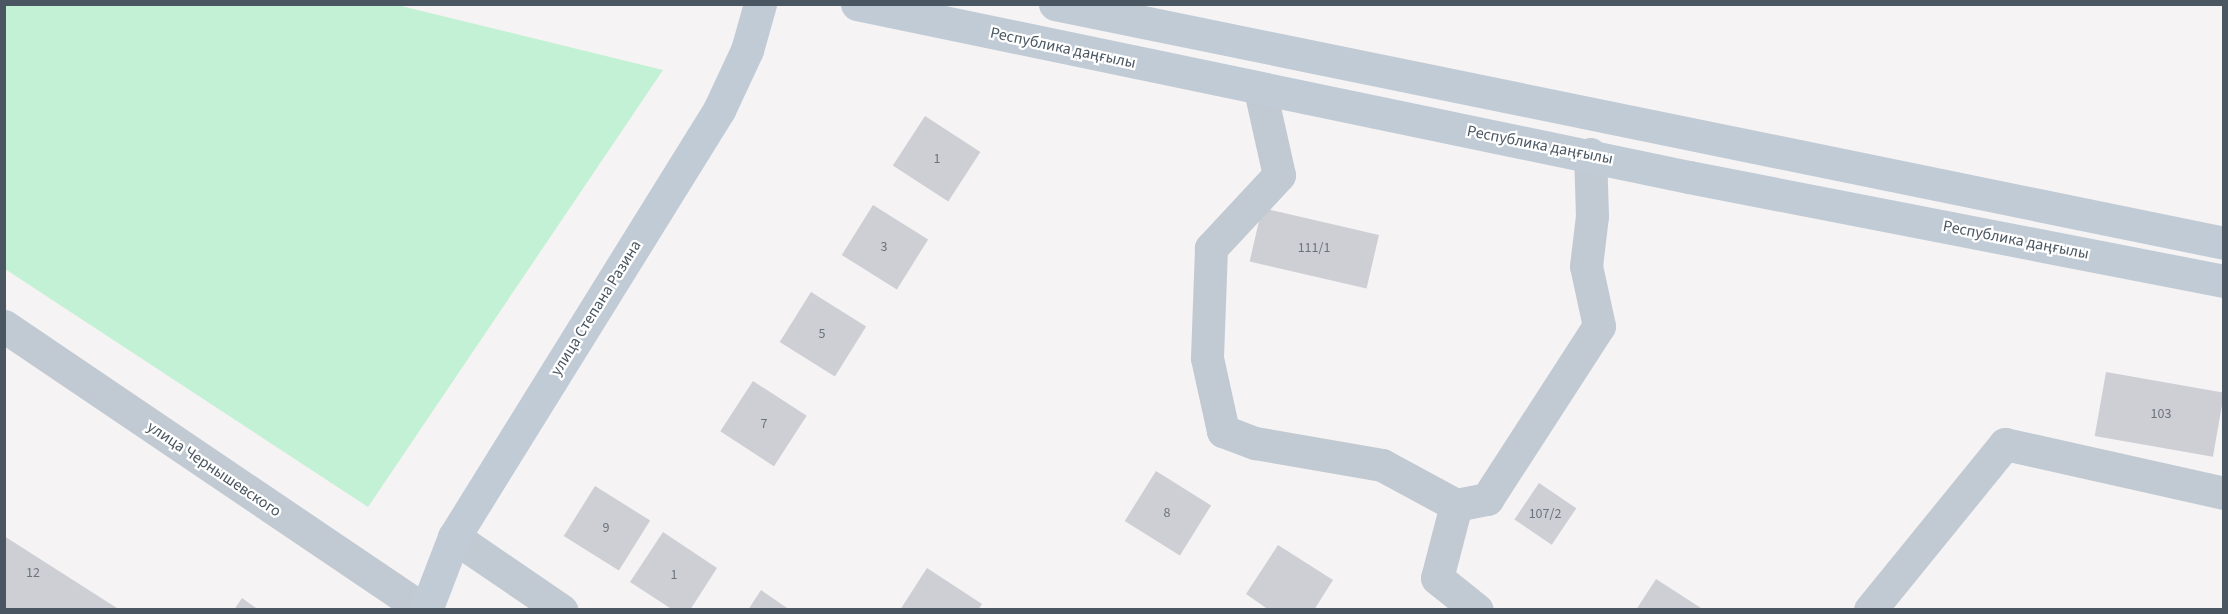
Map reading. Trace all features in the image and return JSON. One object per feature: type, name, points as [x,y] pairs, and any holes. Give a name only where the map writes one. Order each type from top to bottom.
[{"type":"main road","name":"улица Степана Разина","points":[[425,609],[454,537],[719,110],[747,50],[760,4]]},
{"type":"main road","name":"Республика даңғылы","points":[[857,4],[1260,90],[2223,280]]},
{"type":"main road","points":[[1054,4],[2223,243]]},
{"type":"street","points":[[1260,90],[1279,175],[1211,248],[1208,358],[1223,431],[1255,443],[1382,465],[1456,505],[1487,499],[1599,327],[1586,266],[1592,216],[1590,154]]},
{"type":"street","name":"улица Чернышевского","points":[[4,326],[425,609]]},
{"type":"street","points":[[1870,609],[2005,444],[2223,493]]},
{"type":"street","points":[[1456,505],[1437,578],[1477,609]]},
{"type":"street","points":[[454,537],[561,609]]},
{"type":"green space","points":[[4,5],[397,5],[663,70],[368,507],[5,269]]},
{"type":"building","points":[[925,116],[980,152],[948,201],[893,165]]},
{"type":"building","points":[[873,205],[928,239],[897,289],[842,255]]},
{"type":"building","points":[[1262,208],[1379,235],[1367,289],[1250,262]]},
{"type":"building","points":[[811,292],[866,326],[835,376],[780,342]]},
{"type":"building","points":[[2106,372],[2224,393],[2213,457],[2095,436]]},
{"type":"building","points":[[753,381],[807,416],[774,466],[720,431]]},
{"type":"building","points":[[1156,471],[1211,505],[1180,555],[1125,521]]},
{"type":"building","points":[[1539,483],[1576,508],[1552,545],[1514,519]]},
{"type":"building","points":[[595,486],[650,520],[619,570],[564,536]]},
{"type":"building","points":[[663,532],[717,568],[690,610],[673,610],[630,582]]},
{"type":"building","points":[[4,536],[120,610],[4,610]]},
{"type":"building","points":[[1278,545],[1333,580],[1314,610],[1269,610],[1246,594]]},
{"type":"building","points":[[927,568],[982,604],[978,610],[900,610]]},
{"type":"building","points":[[1656,579],[1704,610],[1636,610]]},
{"type":"building","points":[[761,590],[790,610],[748,610]]},
{"type":"building","points":[[242,598],[259,610],[234,610]]}]
